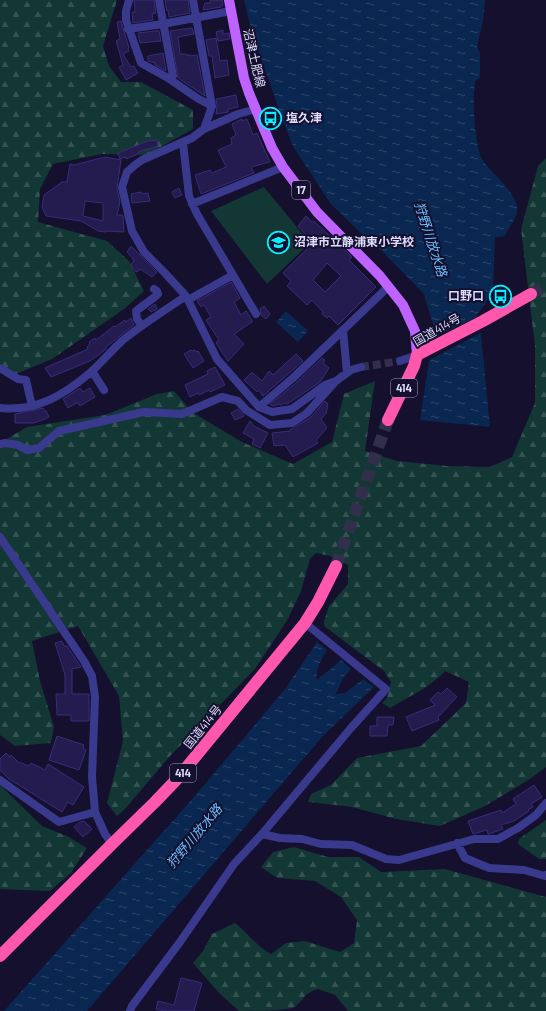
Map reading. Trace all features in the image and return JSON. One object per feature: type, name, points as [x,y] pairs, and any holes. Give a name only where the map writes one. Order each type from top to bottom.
[{"type":"highway","name":"国道414号","points":[[388,420],[422,352],[483,321],[531,294]]},
{"type":"highway","name":"国道414号","points":[[0,956],[156,802],[194,760],[305,623],[318,602],[336,566]]},
{"type":"main road","name":"沼津土肥線","points":[[229,0],[244,78],[272,148],[283,167],[317,212],[380,276],[403,305],[415,331],[422,352]]},
{"type":"street","points":[[129,0],[126,11],[126,20],[141,63],[212,106]]},
{"type":"street","points":[[159,0],[173,76],[168,78]]},
{"type":"street","points":[[193,0],[212,106],[204,129]]},
{"type":"street","points":[[128,29],[231,12]]},
{"type":"street","points":[[256,109],[238,114],[204,129],[192,138],[142,160],[127,172],[122,187],[132,231],[144,252],[187,298],[217,359],[259,407],[272,412],[292,409],[325,385],[336,381]]},
{"type":"street","points":[[183,142],[189,196],[192,204],[256,314]]},
{"type":"street","points":[[192,204],[283,167]]},
{"type":"street","points":[[0,408],[13,410],[32,406],[58,397],[92,371],[123,340],[164,310],[233,274]]},
{"type":"street","points":[[259,407],[293,378],[389,286]]},
{"type":"street","points":[[142,326],[137,319],[136,311],[158,294],[154,289]]},
{"type":"street","points":[[343,330],[346,373]]},
{"type":"street","points":[[400,360],[422,352]]},
{"type":"street","points":[[0,444],[5,443],[18,445],[27,450],[39,448],[59,431],[144,412],[182,414],[222,397],[238,401],[246,410],[270,425],[292,423],[307,413],[336,381],[346,373],[361,367]]},
{"type":"street","points":[[0,368],[18,379],[26,380],[32,406]]},
{"type":"street","points":[[92,371],[104,390]]},
{"type":"street","points":[[0,537],[84,661],[92,676],[95,697],[92,777],[96,812],[105,834],[112,844]]},
{"type":"street","points":[[130,1011],[132,1006],[180,942],[234,864],[262,834],[351,728],[386,689],[305,623]]},
{"type":"street","points":[[0,780],[59,822],[96,812]]},
{"type":"street","points":[[262,834],[280,838],[302,839],[321,844],[352,845],[386,859],[400,860],[474,839],[498,838],[518,828],[536,815],[546,803]]},
{"type":"street","points":[[457,843],[466,858],[489,868],[524,870],[546,875]]},
{"type":"green space","points":[[0,0],[117,0],[103,46],[109,66],[121,82],[141,82],[193,110],[193,129],[146,155],[102,154],[53,164],[40,189],[38,222],[107,241],[129,261],[144,291],[124,309],[52,359],[16,374],[0,363]]},
{"type":"green space","points":[[546,158],[546,767],[530,779],[485,806],[440,826],[396,819],[352,807],[308,802],[311,794],[331,785],[357,758],[421,746],[466,703],[469,682],[445,671],[426,687],[390,708],[382,703],[387,698],[391,682],[384,671],[324,626],[324,621],[329,606],[348,584],[348,565],[330,556],[316,553],[310,559],[301,591],[288,619],[255,669],[170,756],[125,809],[117,816],[107,803],[123,741],[119,696],[78,626],[32,641],[40,681],[54,727],[51,743],[15,746],[0,735],[0,443],[27,427],[105,415],[157,394],[174,391],[192,412],[242,442],[293,464],[332,442],[344,394],[375,381],[365,451],[397,461],[447,466],[490,467],[512,457],[535,403],[535,346],[521,229],[538,166]]},
{"type":"green space","points":[[264,187],[310,243],[267,284],[211,211]]},
{"type":"green space","points":[[0,785],[42,826],[69,837],[87,848],[71,873],[50,891],[0,889]]},
{"type":"green space","points":[[546,820],[546,859],[539,859],[518,844],[519,839]]},
{"type":"green space","points":[[294,847],[328,857],[359,857],[381,872],[445,869],[546,897],[546,1011],[348,1011],[335,995],[318,989],[307,995],[295,1007],[285,1009],[239,1011],[219,993],[193,963],[203,951],[212,934],[235,923],[261,947],[271,954],[286,943],[305,941],[340,952],[354,943],[357,920],[341,897],[315,881],[277,878],[261,867],[273,852]]},
{"type":"water","name":"狩野川放水路","points":[[244,0],[485,0],[483,21],[477,47],[480,53],[480,78],[476,80],[474,96],[477,143],[482,159],[486,165],[514,197],[517,211],[517,214],[505,236],[495,237],[493,292],[477,315],[481,334],[490,427],[420,420],[434,328],[424,294],[378,247],[369,241],[330,203],[293,146],[251,29]]},
{"type":"water","points":[[286,311],[308,331],[298,342],[276,322]]},
{"type":"water","name":"狩野川放水路","points":[[317,642],[327,650],[318,668],[317,680],[341,660],[351,669],[343,678],[336,694],[345,693],[363,679],[374,687],[322,737],[87,1011],[4,1011],[194,797],[285,689]]},
{"type":"pier","points":[[479,316],[482,332],[427,361],[431,339]]},
{"type":"building","points":[[134,0],[154,0],[156,13],[152,14],[153,20],[133,23],[132,12],[135,13]]},
{"type":"building","points":[[165,0],[188,0],[190,13],[169,17]]},
{"type":"building","points":[[210,0],[222,0],[223,5],[221,7],[203,10],[205,3],[211,3]]},
{"type":"building","points":[[121,21],[129,48],[129,51],[123,54],[131,67],[134,66],[138,73],[126,80],[119,67],[123,65],[116,41],[120,39],[117,22]]},
{"type":"building","points":[[192,28],[194,34],[178,37],[180,54],[190,56],[197,55],[205,96],[178,78],[170,31]]},
{"type":"building","points":[[223,30],[223,34],[229,33],[230,39],[218,41],[216,32]]},
{"type":"building","points":[[159,31],[161,41],[140,43],[138,33]]},
{"type":"building","points":[[216,38],[220,61],[227,60],[229,75],[215,78],[212,56],[209,56],[206,40]]},
{"type":"building","points":[[163,53],[166,71],[155,65],[155,63],[148,61],[148,56]]},
{"type":"building","points":[[236,95],[238,107],[228,109],[228,112],[216,114],[216,99]]},
{"type":"building","points":[[242,119],[242,121],[247,119],[253,135],[257,133],[270,162],[251,167],[254,173],[201,194],[195,175],[210,170],[212,173],[226,167],[218,150],[232,144],[231,138],[236,135],[232,124]]},
{"type":"building","points":[[157,140],[158,146],[138,152],[138,154],[126,159],[126,157],[120,159],[118,153],[148,141]]},
{"type":"building","points":[[105,157],[121,160],[117,188],[120,202],[117,215],[123,215],[124,232],[98,231],[81,221],[46,216],[42,207],[44,195],[62,182],[67,182],[70,164],[74,165]],"holes":[[[85,201],[103,203],[103,221],[83,216]]]},
{"type":"building","points":[[179,188],[182,195],[175,198],[172,192]]},
{"type":"building","points":[[141,192],[142,194],[148,193],[150,201],[132,203],[131,194]]},
{"type":"building","points":[[306,216],[312,222],[314,221],[352,257],[349,260],[376,287],[338,325],[329,316],[327,318],[322,314],[323,312],[312,300],[307,305],[287,286],[291,281],[283,273],[313,243],[298,226]],"holes":[[[327,263],[341,276],[325,292],[313,280]]]},
{"type":"building","points":[[131,246],[157,272],[152,277],[140,269],[137,272],[135,271],[132,267],[131,264],[134,261],[127,252]]},
{"type":"building","points":[[231,282],[240,298],[234,302],[241,315],[246,311],[252,322],[234,334],[244,344],[228,361],[216,343],[219,340],[206,320],[211,317],[204,305],[201,307],[197,301]]},
{"type":"building","points":[[155,304],[157,309],[151,312],[148,309]]},
{"type":"building","points":[[264,306],[270,314],[266,319],[261,315],[260,309]]},
{"type":"building","points":[[131,318],[134,325],[90,361],[51,377],[45,368],[88,349],[87,347],[90,344],[89,342],[95,338],[96,340],[114,326],[115,327],[125,320],[126,322]]},
{"type":"building","points":[[191,350],[195,350],[196,352],[198,351],[204,361],[193,368],[184,354]]},
{"type":"building","points":[[296,354],[303,361],[263,396],[259,390],[257,392],[244,380],[251,373],[253,373],[262,381],[269,371],[273,375]]},
{"type":"building","points":[[322,358],[325,360],[323,363],[329,368],[320,382],[287,404],[285,403],[272,406],[270,404],[297,382]]},
{"type":"building","points":[[215,367],[225,385],[210,392],[209,390],[199,395],[198,393],[190,397],[185,385],[208,374],[207,371]]},
{"type":"building","points":[[80,388],[83,392],[90,388],[95,397],[80,406],[76,403],[68,408],[63,399]]},
{"type":"building","points":[[325,401],[328,404],[328,408],[326,411],[327,412],[321,419],[327,428],[316,440],[318,443],[293,457],[285,445],[274,446],[272,433],[290,431],[311,417]]},
{"type":"building","points":[[43,408],[49,417],[34,423],[15,423],[15,414]]},
{"type":"building","points":[[238,409],[244,416],[235,420],[231,413]]},
{"type":"building","points":[[250,421],[254,426],[268,433],[260,448],[252,444],[254,439],[243,433]]},
{"type":"building","points":[[62,641],[64,646],[67,646],[81,667],[72,669],[72,694],[89,694],[89,721],[71,721],[71,715],[57,715],[56,694],[65,694],[65,675],[55,643]]},
{"type":"building","points":[[447,688],[457,697],[438,717],[439,720],[412,731],[406,717],[435,705],[430,700],[438,692],[441,694]]},
{"type":"building","points":[[377,717],[394,717],[393,725],[388,725],[387,736],[370,736],[370,726],[377,726]]},
{"type":"building","points":[[57,736],[84,745],[83,748],[86,750],[79,770],[49,760]]},
{"type":"building","points":[[6,753],[10,757],[11,755],[18,762],[29,766],[31,763],[45,770],[48,764],[84,787],[73,805],[68,802],[62,812],[9,779],[0,770],[0,759]]},
{"type":"building","points":[[534,785],[542,797],[531,804],[533,807],[528,810],[529,811],[514,821],[501,825],[503,829],[489,834],[487,830],[473,834],[468,821],[501,810],[502,813],[516,804],[513,799]]},
{"type":"building","points":[[84,821],[92,829],[83,837],[74,827],[80,822]]},
{"type":"building","points":[[181,978],[202,983],[194,1011],[164,1011],[156,1009],[158,1001],[174,1005]]},
{"type":"tunnel","points":[[531,294],[546,285]]},
{"type":"tunnel","points":[[361,367],[400,361]]},
{"type":"tunnel","points":[[336,566],[388,420]]},
{"type":"place","name":"塩久津","points":[[270,118]]},
{"type":"place","name":"沼津市立静浦東小学校","points":[[279,242]]},
{"type":"place","name":"口野口","points":[[500,296]]}]
